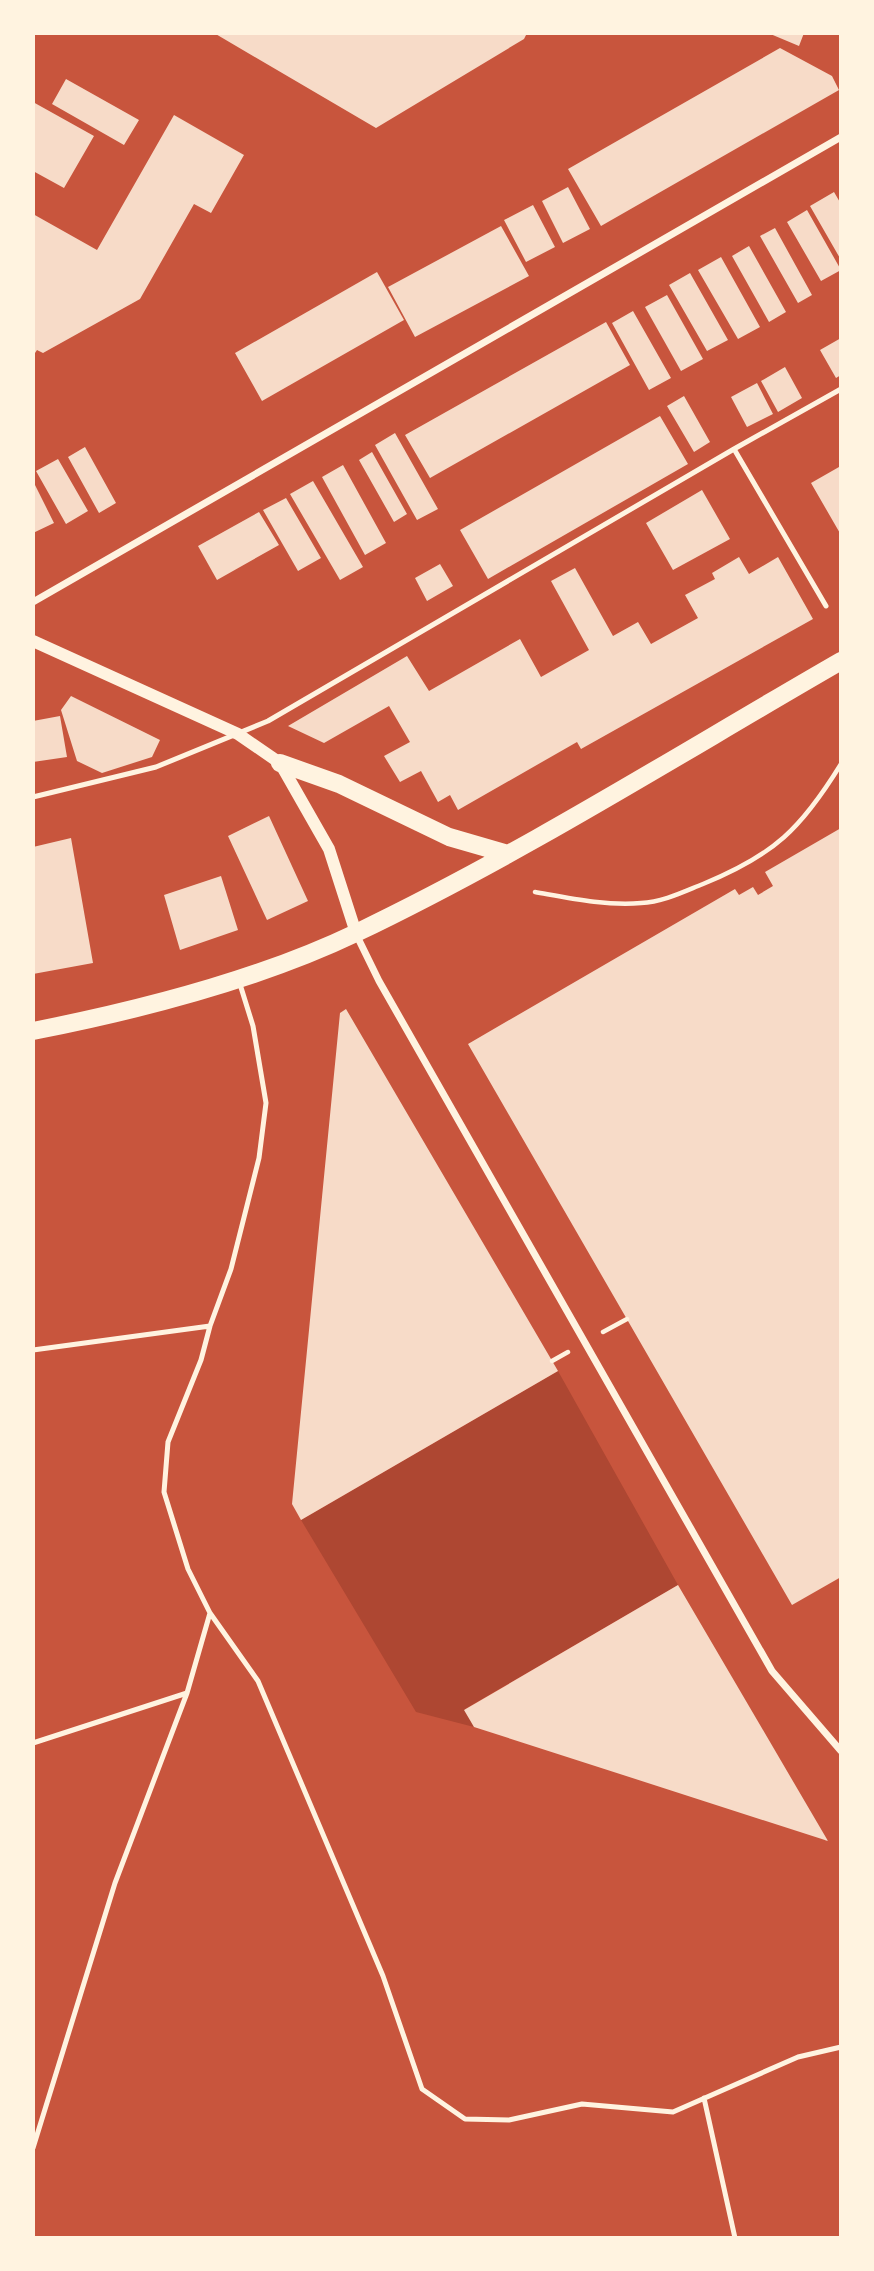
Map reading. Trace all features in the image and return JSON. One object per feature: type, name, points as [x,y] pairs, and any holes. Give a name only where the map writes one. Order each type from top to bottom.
[{"type":"main road","points":[[33,1031],[104,1017],[238,978],[356,933],[508,854],[841,661]]},
{"type":"main road","points":[[280,763],[339,784],[449,838],[508,854]]},
{"type":"street","points":[[33,602],[841,137]]},
{"type":"street","points":[[33,641],[238,734],[280,763],[329,849],[356,933],[379,981],[772,1671],[841,1751]]},
{"type":"lane","points":[[33,797],[156,767],[268,721],[841,389]]},
{"type":"lane","points":[[734,449],[826,606]]},
{"type":"lane","points":[[238,978],[253,1026],[266,1103],[258,1158],[231,1269],[201,1360],[168,1442],[164,1492],[188,1569],[210,1613],[258,1681],[383,1976],[422,2089],[465,2119],[509,2120],[582,2104],[674,2112],[798,2057],[841,2047]]},
{"type":"lane","points":[[33,1350],[210,1326]]},
{"type":"lane","points":[[33,2148],[115,1883],[187,1693],[210,1613]]},
{"type":"lane","points":[[33,1743],[187,1693]]},
{"type":"lane","points":[[704,2098],[735,2238]]},
{"type":"path","points":[[535,892],[599,902],[642,904],[675,896],[716,879],[751,862],[782,840],[807,815],[841,764]]},
{"type":"shaded area","points":[[558,1371],[678,1585],[465,1709],[474,1727],[416,1712],[301,1520]]},
{"type":"building","points":[[214,33],[527,33],[524,39],[376,128]]},
{"type":"building","points":[[768,33],[804,33],[799,46]]},
{"type":"building","points":[[780,48],[832,76],[839,90],[601,226],[568,169]]},
{"type":"building","points":[[66,79],[139,120],[124,145],[52,104]]},
{"type":"building","points":[[33,102],[94,136],[64,188],[33,171]]},
{"type":"building","points":[[174,115],[244,155],[211,213],[194,204],[140,299],[43,353],[37,350],[33,356],[33,214],[97,250]]},
{"type":"building","points":[[568,187],[590,229],[563,243],[542,201]]},
{"type":"building","points":[[834,192],[841,204],[841,260],[810,206]]},
{"type":"building","points":[[533,205],[555,247],[526,262],[504,220]]},
{"type":"building","points":[[807,210],[841,270],[821,281],[787,222]]},
{"type":"building","points":[[501,226],[529,276],[415,337],[388,287]]},
{"type":"building","points":[[775,228],[812,295],[798,303],[760,236]]},
{"type":"building","points":[[749,246],[786,312],[769,322],[732,256]]},
{"type":"building","points":[[721,257],[760,327],[738,339],[698,270]]},
{"type":"building","points":[[377,272],[404,320],[262,401],[235,353]]},
{"type":"building","points":[[690,273],[728,340],[707,351],[669,285]]},
{"type":"building","points":[[667,295],[703,359],[681,371],[645,307]]},
{"type":"building","points":[[633,311],[671,378],[649,390],[612,323]]},
{"type":"building","points":[[606,322],[630,365],[430,478],[405,435]]},
{"type":"building","points":[[841,338],[841,375],[836,378],[820,350]]},
{"type":"building","points":[[785,367],[802,398],[778,412],[761,381]]},
{"type":"building","points":[[757,383],[773,414],[747,427],[731,397]]},
{"type":"building","points":[[684,396],[710,442],[694,452],[667,406]]},
{"type":"building","points":[[660,416],[688,464],[488,579],[460,530]]},
{"type":"building","points":[[395,433],[438,509],[417,520],[375,445]]},
{"type":"building","points":[[85,447],[116,503],[99,513],[68,457]]},
{"type":"building","points":[[372,452],[407,514],[394,522],[359,460]]},
{"type":"building","points":[[58,459],[88,511],[66,524],[36,471]]},
{"type":"building","points":[[343,465],[386,543],[365,555],[322,477]]},
{"type":"building","points":[[839,467],[841,469],[841,535],[811,483]]},
{"type":"building","points":[[33,481],[54,523],[33,533]]},
{"type":"building","points":[[313,481],[363,567],[340,580],[290,494]]},
{"type":"building","points":[[702,490],[730,539],[673,570],[646,523]]},
{"type":"building","points":[[286,498],[321,558],[298,571],[263,510]]},
{"type":"building","points":[[259,512],[279,545],[217,580],[198,546]]},
{"type":"building","points":[[739,557],[749,574],[778,557],[813,619],[581,749],[577,742],[458,810],[450,795],[438,802],[421,771],[400,782],[384,756],[410,742],[389,706],[324,743],[288,726],[407,656],[429,691],[520,639],[541,677],[589,650],[551,581],[575,568],[613,636],[638,622],[651,644],[698,618],[685,595],[715,579],[712,573]]},
{"type":"building","points":[[440,564],[453,586],[427,601],[415,578]]},
{"type":"building","points":[[71,696],[160,740],[152,757],[102,773],[77,761],[61,710]]},
{"type":"building","points":[[60,716],[67,757],[33,762],[33,721]]},
{"type":"building","points":[[269,816],[308,901],[267,920],[228,836]]},
{"type":"building","points":[[841,828],[841,1577],[792,1605],[468,1044],[735,889],[739,895],[753,887],[758,895],[773,886],[765,872]]},
{"type":"building","points":[[71,838],[93,963],[33,974],[33,847]]},
{"type":"building","points":[[221,876],[238,930],[180,950],[164,895]]},
{"type":"building","points":[[346,1009],[558,1371],[301,1520],[292,1504],[340,1013]]},
{"type":"building","points":[[678,1585],[828,1841],[474,1727],[464,1710]]}]
